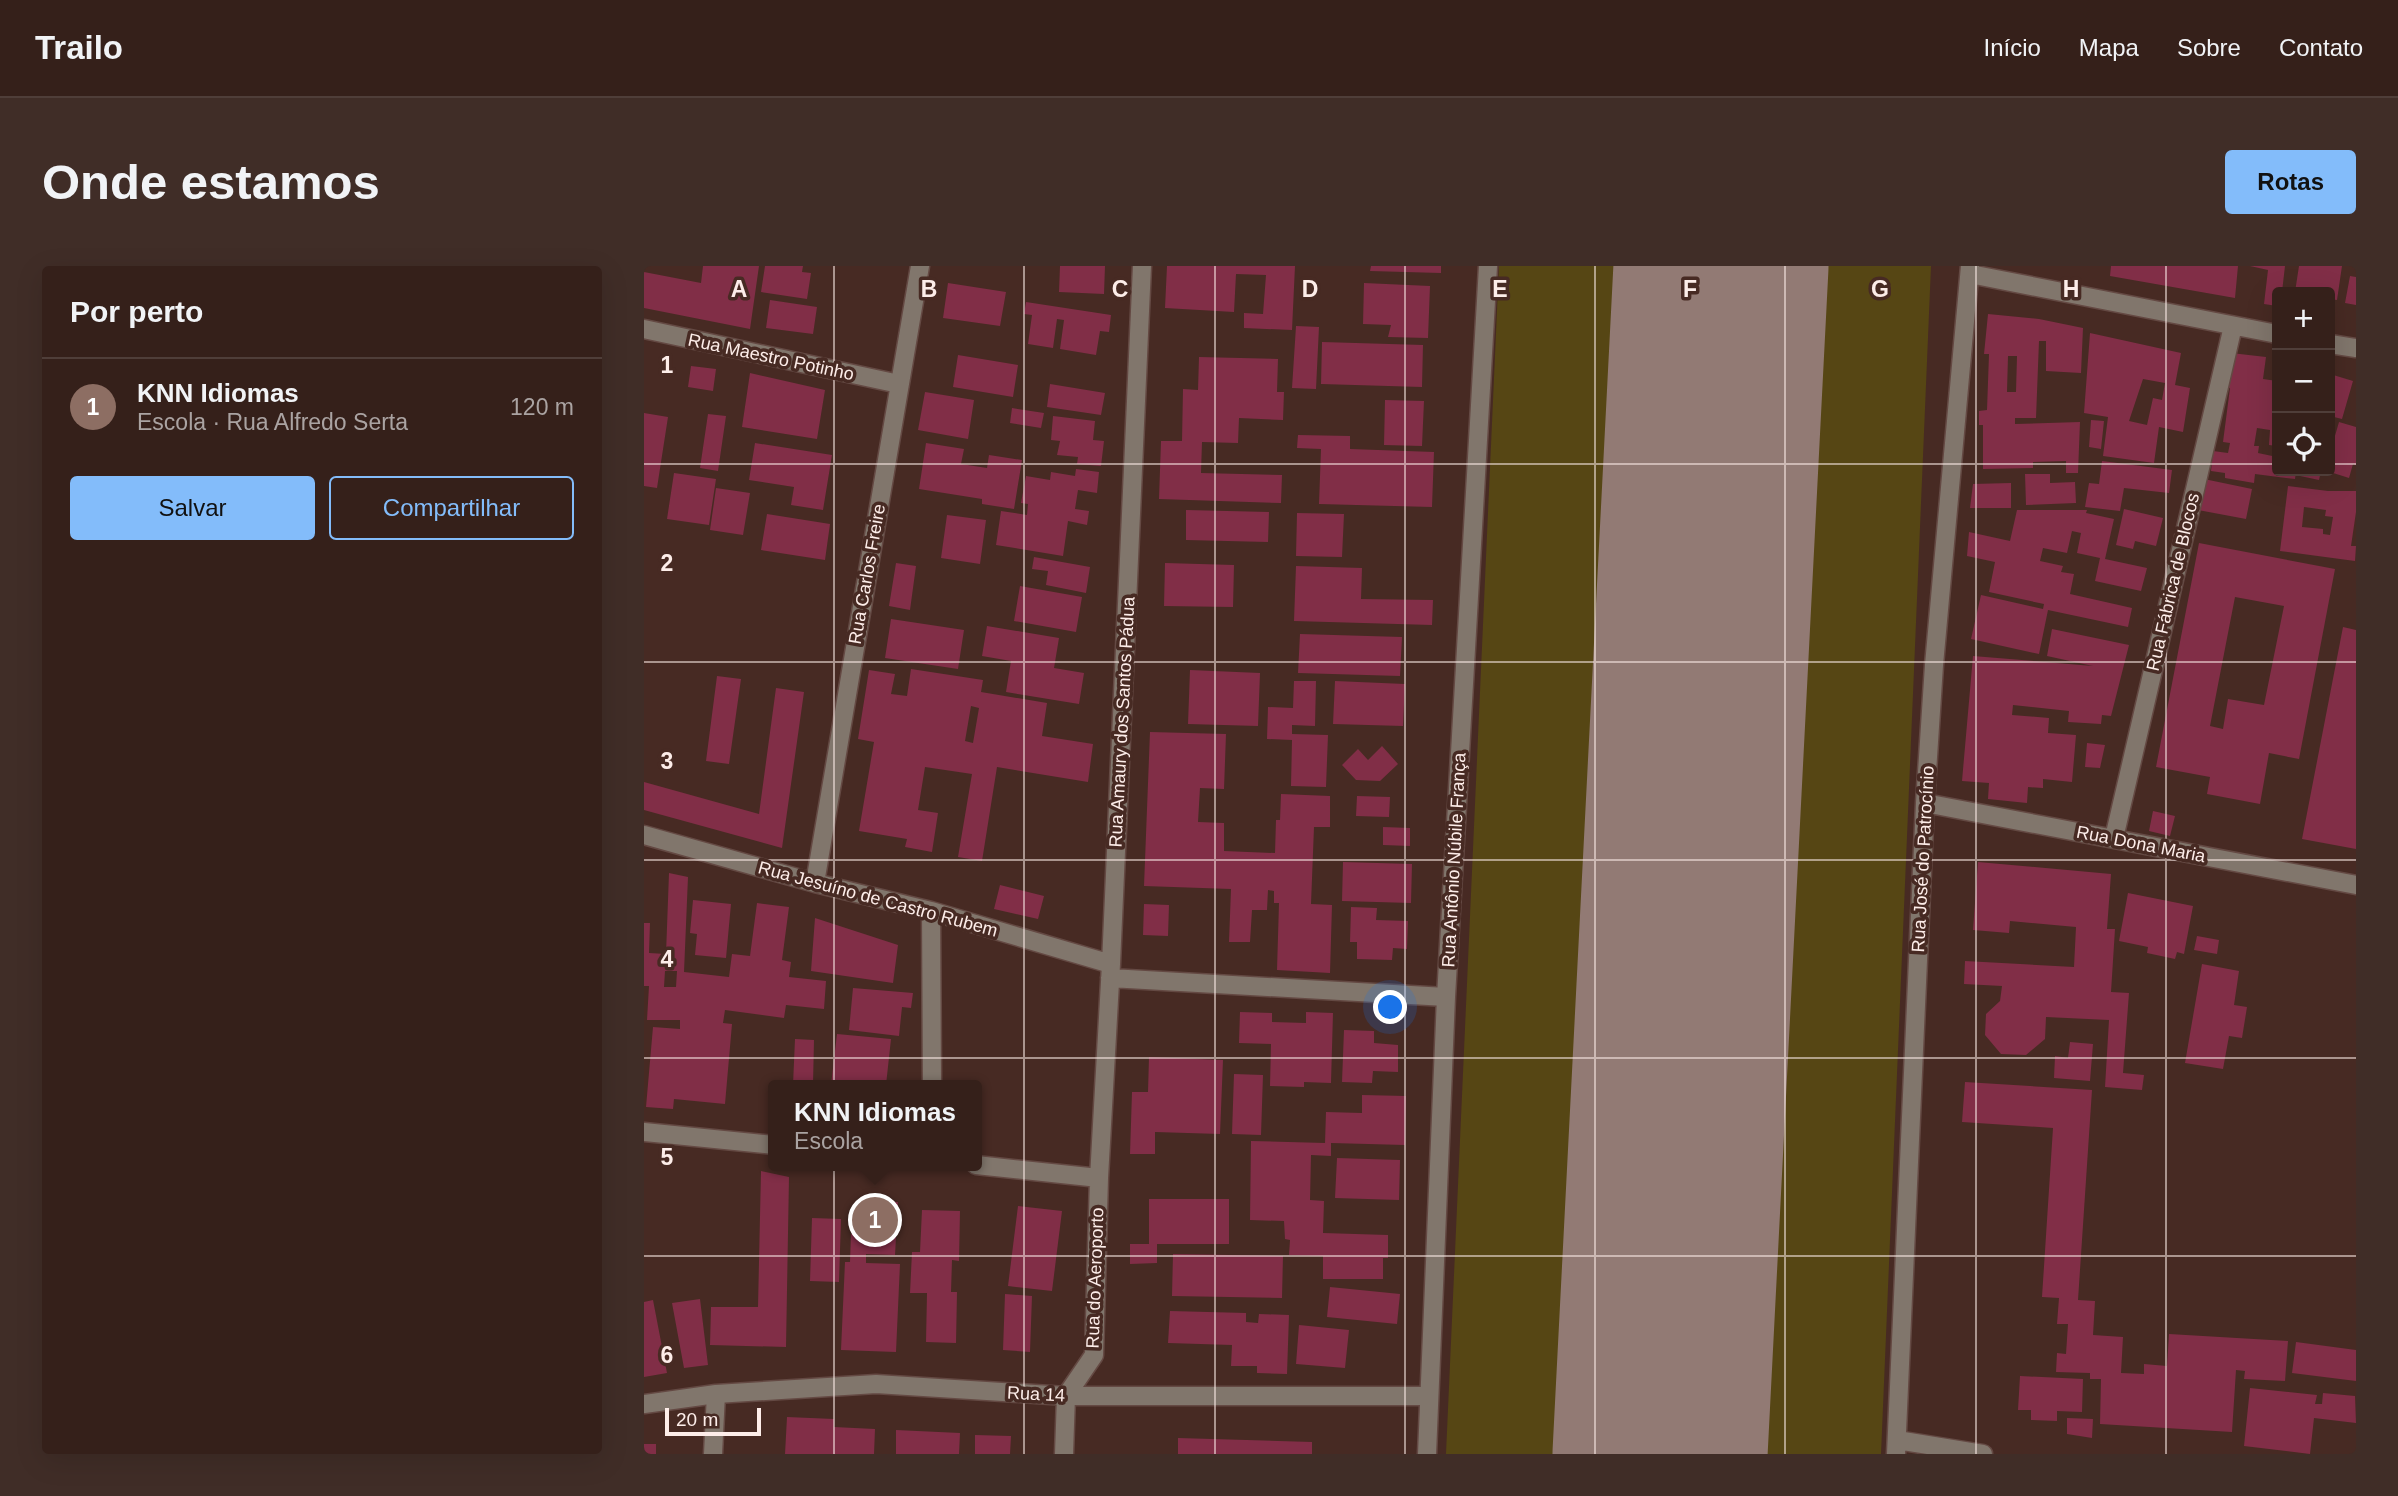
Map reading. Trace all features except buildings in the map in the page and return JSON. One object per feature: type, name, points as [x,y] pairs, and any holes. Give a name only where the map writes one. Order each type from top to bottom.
[{"type":"street","name":"Rua Carlos Freire","points":[[815,883],[920,266]]},
{"type":"street","name":"Rua Amaury dos Santos Pádua","points":[[1099,1178],[1111,971],[1142,266]]},
{"type":"street","name":"Rua Antônio Núbile França","points":[[1427,1454],[1446,997],[1488,266]]},
{"type":"street","points":[[1970,270],[2272,333]]},
{"type":"street","name":"Rua José do Patrocínio","points":[[1897,1447],[1925,803],[1934,665],[1970,270]]},
{"type":"street","name":"Rua Fábrica de Blocos","points":[[2114,838],[2233,326]]},
{"type":"street","name":"Rua Maestro Potinho","points":[[644,329],[899,384]]},
{"type":"street","points":[[2335,345],[2356,348]]},
{"type":"street","name":"Rua Dona Maria","points":[[1925,803],[2356,885]]},
{"type":"street","name":"Rua Jesuíno de Castro Rubem","points":[[644,835],[815,883],[931,911],[1111,971],[1446,997]]},
{"type":"street","points":[[931,911],[933,1080]]},
{"type":"street","points":[[644,1132],[768,1144]]},
{"type":"street","points":[[982,1167],[1099,1178]]},
{"type":"street","name":"Rua do Aeroporto","points":[[1066,1396],[1094,1355],[1099,1178]]},
{"type":"street","name":"Rua 14","points":[[644,1404],[716,1394],[876,1384],[1066,1396],[1429,1396]]},
{"type":"street","points":[[713,1454],[716,1394]]},
{"type":"street","points":[[1064,1454],[1066,1396]]},
{"type":"street","points":[[1897,1447],[1983,1454]]},
{"type":"shaded area","points":[[1499,266],[1668,266],[1608,1454],[1446,1454]]},
{"type":"shaded area","points":[[1776,266],[1931,266],[1881,1454],[1715,1454]]},
{"type":"runway","points":[[1660,1454],[1721,266]]},
{"type":"place","name":"KNN Idiomas","points":[[875,1220]]}]
